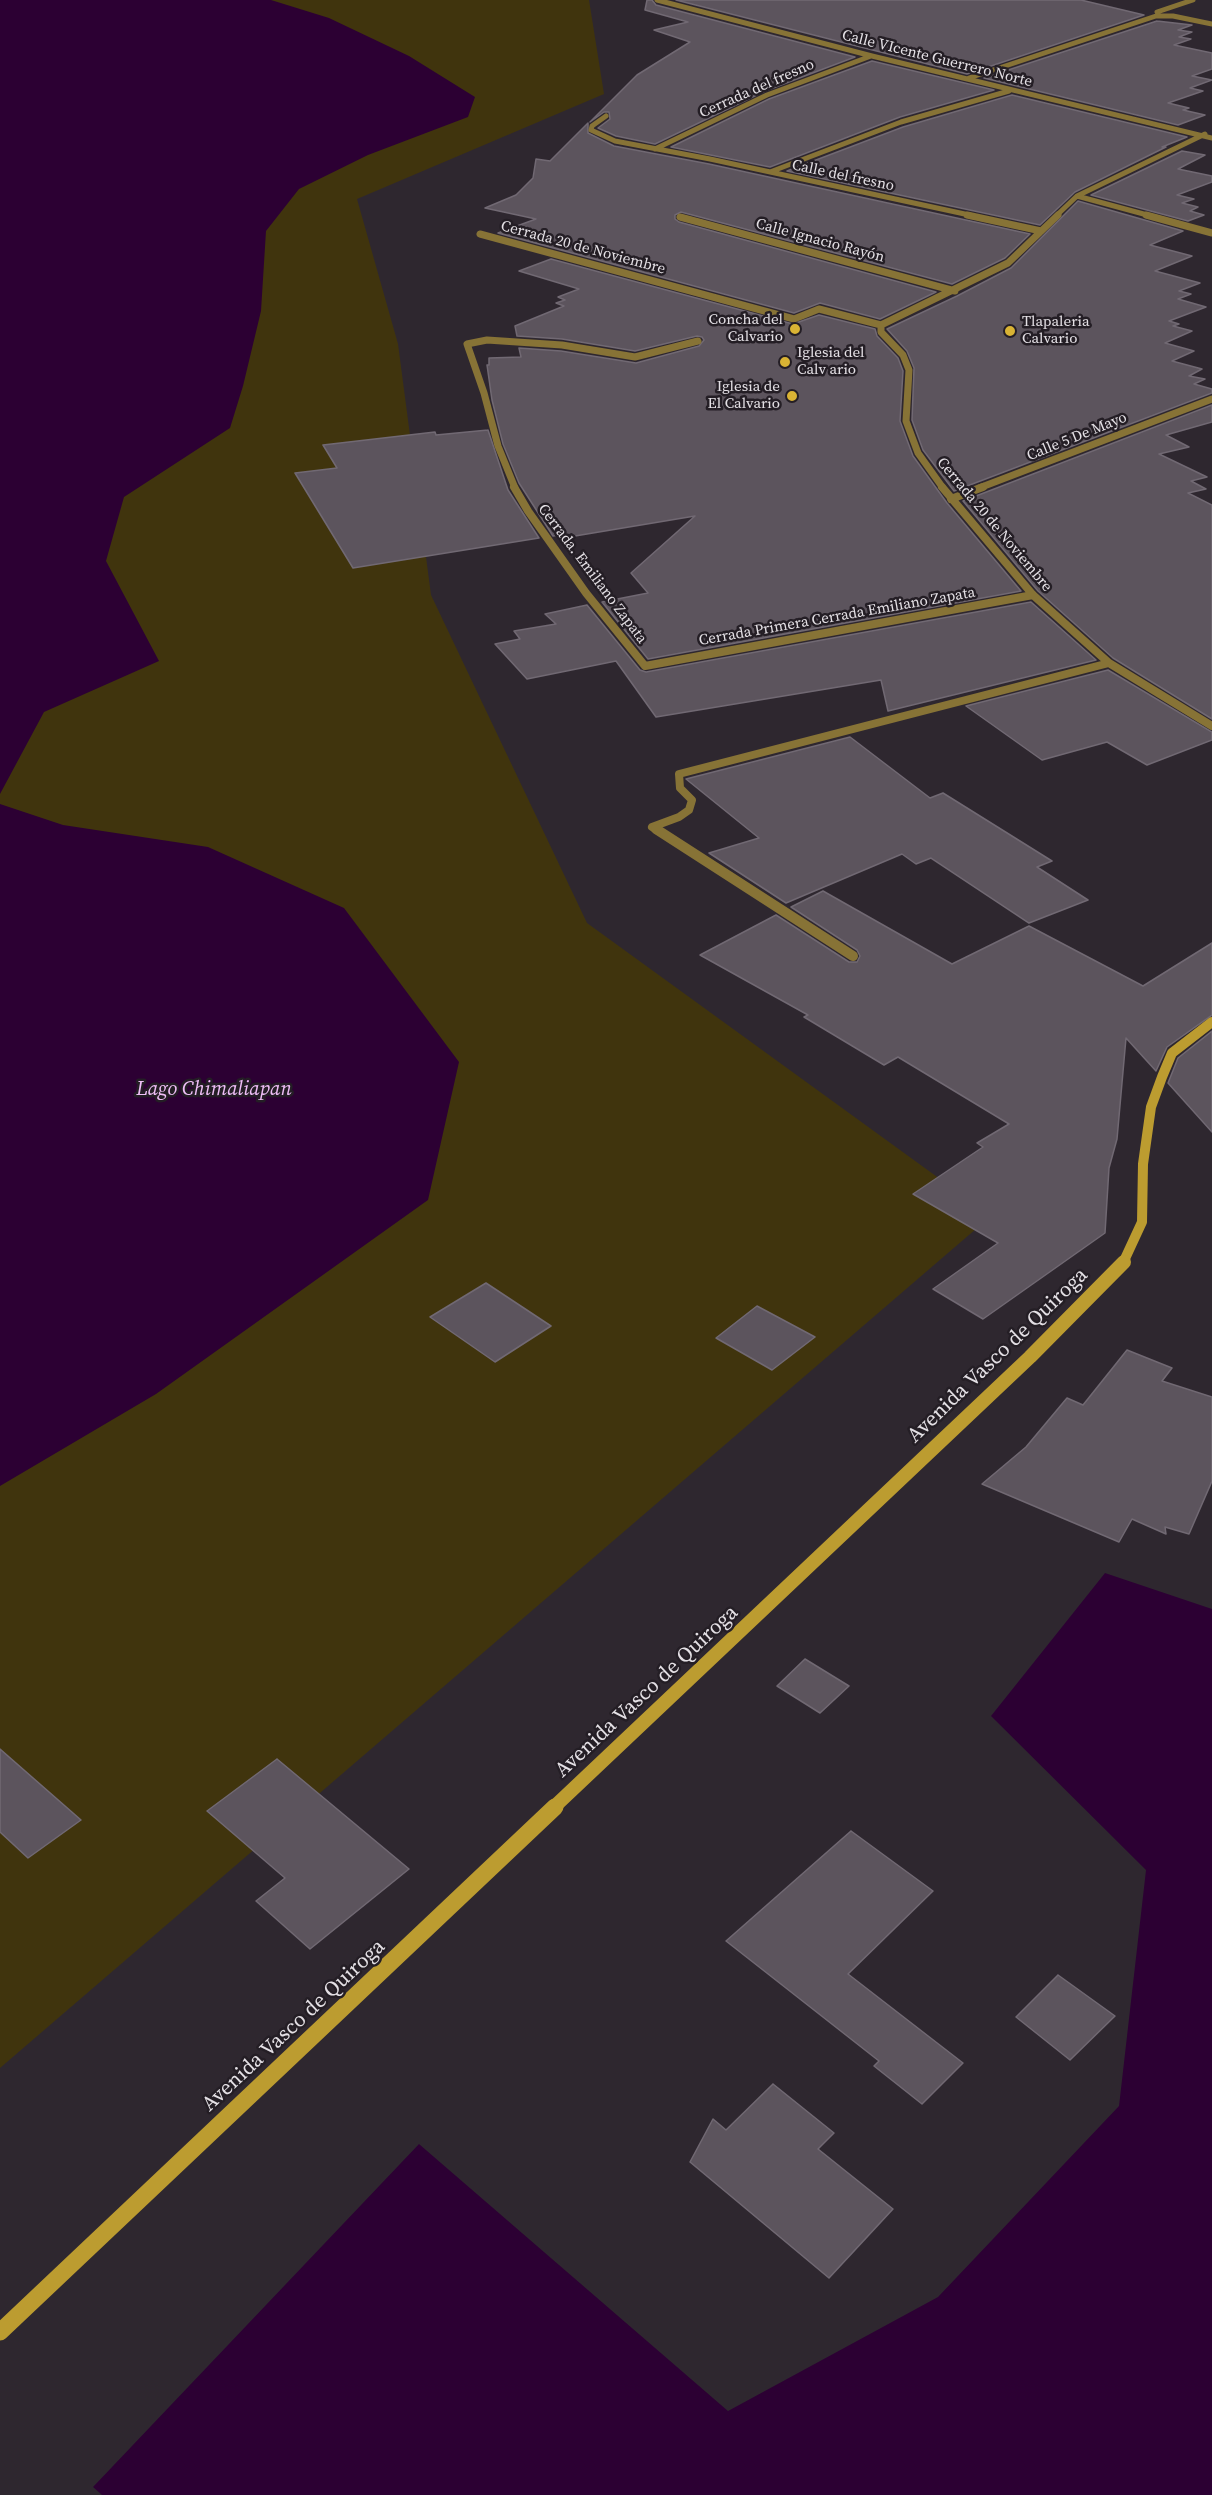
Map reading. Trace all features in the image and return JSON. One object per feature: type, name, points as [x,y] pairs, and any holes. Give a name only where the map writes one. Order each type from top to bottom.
[{"type":"street","name":"Calle VIcente Guerrero Norte","points":[[657,0],[872,56],[1212,138]]},
{"type":"street","points":[[1159,15],[1158,11],[1193,0]]},
{"type":"street","points":[[684,7],[690,3]]},
{"type":"street","points":[[968,78],[1159,15],[1212,24]]},
{"type":"street","name":"Cerrada del fresno","points":[[655,149],[767,95],[872,56]]},
{"type":"street","points":[[770,172],[900,122],[1013,90]]},
{"type":"street","name":"Calle del fresno","points":[[606,116],[592,126],[591,130],[609,136],[615,141],[1041,231]]},
{"type":"street","points":[[881,325],[1008,263],[1077,196],[1212,131]]},
{"type":"street","points":[[1077,196],[1212,233]]},
{"type":"street","name":"Calle Ignacio Rayón","points":[[680,217],[954,291]]},
{"type":"street","name":"Cerrada 20 de Noviembre","points":[[480,234],[794,319],[819,309],[881,325],[881,332],[903,355],[909,370],[905,408],[906,422],[918,453],[951,499],[1033,595],[1109,663],[1212,726]]},
{"type":"street","name":"Cerrada. Emiliano Zapata","points":[[645,666],[586,593],[528,511],[511,481],[467,344],[486,340],[562,345],[635,357],[698,341]]},
{"type":"street","name":"Calle 5 De Mayo","points":[[951,499],[1212,399]]},
{"type":"street","name":"Cerrada Primera Cerrada Emiliano Zapata","points":[[645,666],[1033,595]]},
{"type":"street","points":[[853,956],[652,827],[679,817],[689,810],[692,800],[680,788],[679,774],[1109,663]]},
{"type":"street","name":"Avenida Vasco de Quiroga","points":[[0,2332],[1030,1357],[1123,1263],[1142,1222],[1143,1164],[1151,1107],[1162,1077],[1172,1053],[1212,1022]]},
{"type":"shaded area","points":[[0,0],[589,0],[604,94],[357,199],[398,344],[431,595],[587,923],[991,1216],[0,2068]]},
{"type":"water","points":[[0,0],[271,0],[329,18],[409,56],[475,97],[468,117],[368,155],[299,189],[266,231],[261,311],[243,386],[230,428],[124,497],[106,561],[159,661],[44,712],[0,794]]},
{"type":"water","name":"Lago Chimaliapan","points":[[0,804],[63,825],[208,847],[344,908],[459,1062],[428,1200],[156,1394],[0,1486]]},
{"type":"water","points":[[1105,1573],[1212,1609],[1212,2495],[102,2495],[93,2487],[419,2144],[728,2411],[938,2297],[1119,2106],[1146,1870],[991,1716]]},
{"type":"building","points":[[647,0],[652,0],[656,5],[855,57],[765,91],[655,144],[616,136],[598,128],[610,119],[609,112],[604,112],[590,122],[637,75],[690,42],[654,30],[688,22],[645,10]]},
{"type":"building","points":[[676,0],[1081,0],[1144,15],[967,74]]},
{"type":"building","points":[[1157,21],[1192,25],[1178,30],[1192,32],[1179,37],[1191,39],[1174,45],[1212,53],[1212,69],[1192,76],[1212,80],[1190,88],[1203,91],[1168,103],[1189,108],[1183,110],[1205,115],[1178,125],[984,78]]},
{"type":"building","points":[[872,61],[994,90],[900,117],[770,167],[671,147],[769,99]]},
{"type":"building","points":[[1012,95],[1187,137],[1162,147],[1166,147],[1075,192],[1040,225],[787,171],[903,127]]},
{"type":"building","points":[[588,123],[588,133],[614,146],[709,164],[1030,234],[1005,258],[952,284],[681,212],[675,215],[675,219],[679,222],[936,292],[880,319],[820,303],[794,313],[498,233],[536,219],[485,208],[516,195],[533,178],[536,159],[550,161]]},
{"type":"building","points":[[1182,151],[1205,155],[1178,169],[1212,176],[1212,182],[1177,195],[1194,199],[1182,203],[1198,207],[1190,211],[1204,215],[1188,221],[1091,195]]},
{"type":"building","points":[[1078,201],[1183,231],[1150,245],[1192,256],[1155,271],[1200,283],[1179,291],[1191,294],[1178,299],[1206,307],[1169,321],[1179,324],[1173,326],[1192,331],[1165,343],[1194,351],[1172,361],[1202,369],[1189,376],[1205,379],[1194,384],[1212,389],[1212,393],[954,491],[923,450],[912,420],[914,368],[907,351],[887,329],[1011,268]]},
{"type":"building","points":[[551,259],[793,324],[819,315],[875,329],[877,336],[898,358],[903,371],[900,421],[913,456],[947,503],[1021,591],[648,659],[602,602],[648,593],[631,573],[695,516],[569,537],[567,534],[553,536],[519,483],[503,444],[492,400],[487,365],[489,365],[489,358],[521,357],[519,348],[561,351],[636,363],[699,346],[704,340],[697,336],[635,351],[562,339],[517,336],[515,326],[564,306],[556,303],[565,300],[558,297],[579,289],[519,271]]},
{"type":"building","points":[[1212,405],[1212,422],[1166,435],[1189,447],[1159,454],[1207,477],[1191,481],[1206,489],[1188,493],[1212,505],[1212,719],[1113,658],[1038,591],[963,501]]},
{"type":"building","points":[[488,430],[508,490],[539,538],[353,568],[295,473],[337,468],[323,445],[435,432],[436,435]]},
{"type":"building","points":[[1031,602],[1096,660],[888,711],[881,680],[656,717],[616,661],[527,679],[495,644],[520,639],[514,631],[556,624],[545,614],[587,605],[640,670],[646,672]]},
{"type":"building","points":[[1108,670],[1212,732],[1212,740],[1147,765],[1107,742],[1042,760],[966,706]]},
{"type":"building","points":[[850,737],[930,798],[943,793],[1052,861],[1037,867],[1088,900],[1029,923],[931,858],[916,864],[902,854],[786,903],[709,853],[759,838],[686,779]]},
{"type":"building","points":[[823,891],[952,964],[1029,926],[1143,986],[1212,943],[1212,1015],[1167,1047],[1156,1071],[1126,1038],[1117,1139],[1109,1168],[1105,1233],[983,1319],[933,1289],[998,1243],[913,1194],[983,1147],[977,1143],[1009,1124],[898,1057],[884,1065],[804,1017],[808,1015],[700,955],[776,915],[849,962],[857,962],[860,956],[857,950],[791,907]]},
{"type":"building","points":[[1212,1031],[1212,1132],[1168,1083],[1178,1058]]},
{"type":"building","points":[[486,1283],[551,1326],[495,1362],[430,1317]]},
{"type":"building","points":[[757,1306],[815,1337],[772,1370],[716,1338]]},
{"type":"building","points":[[1127,1350],[1172,1368],[1162,1381],[1212,1397],[1212,1481],[1189,1534],[1165,1527],[1166,1534],[1132,1519],[1119,1542],[982,1484],[1026,1447],[1067,1398],[1083,1405]]},
{"type":"building","points":[[805,1659],[849,1686],[820,1713],[777,1686]]},
{"type":"building","points":[[0,1749],[81,1820],[28,1858],[0,1832]]},
{"type":"building","points":[[277,1759],[409,1869],[310,1949],[256,1901],[285,1878],[207,1811]]},
{"type":"building","points":[[851,1831],[933,1891],[848,1974],[963,2063],[922,2104],[874,2066],[879,2061],[726,1941]]},
{"type":"building","points":[[1058,1975],[1115,2016],[1070,2060],[1016,2017]]},
{"type":"building","points":[[773,2084],[834,2133],[818,2149],[893,2209],[829,2278],[690,2162],[713,2119],[726,2130]]},
{"type":"place","name":"Concha del Calvario","points":[[795,329]]},
{"type":"place","name":"Tlapaleria Calvario","points":[[1010,331]]},
{"type":"place","name":"Iglesia del Calv ario","points":[[785,362]]},
{"type":"place","name":"Iglesia de El Calvario","points":[[792,396]]}]
